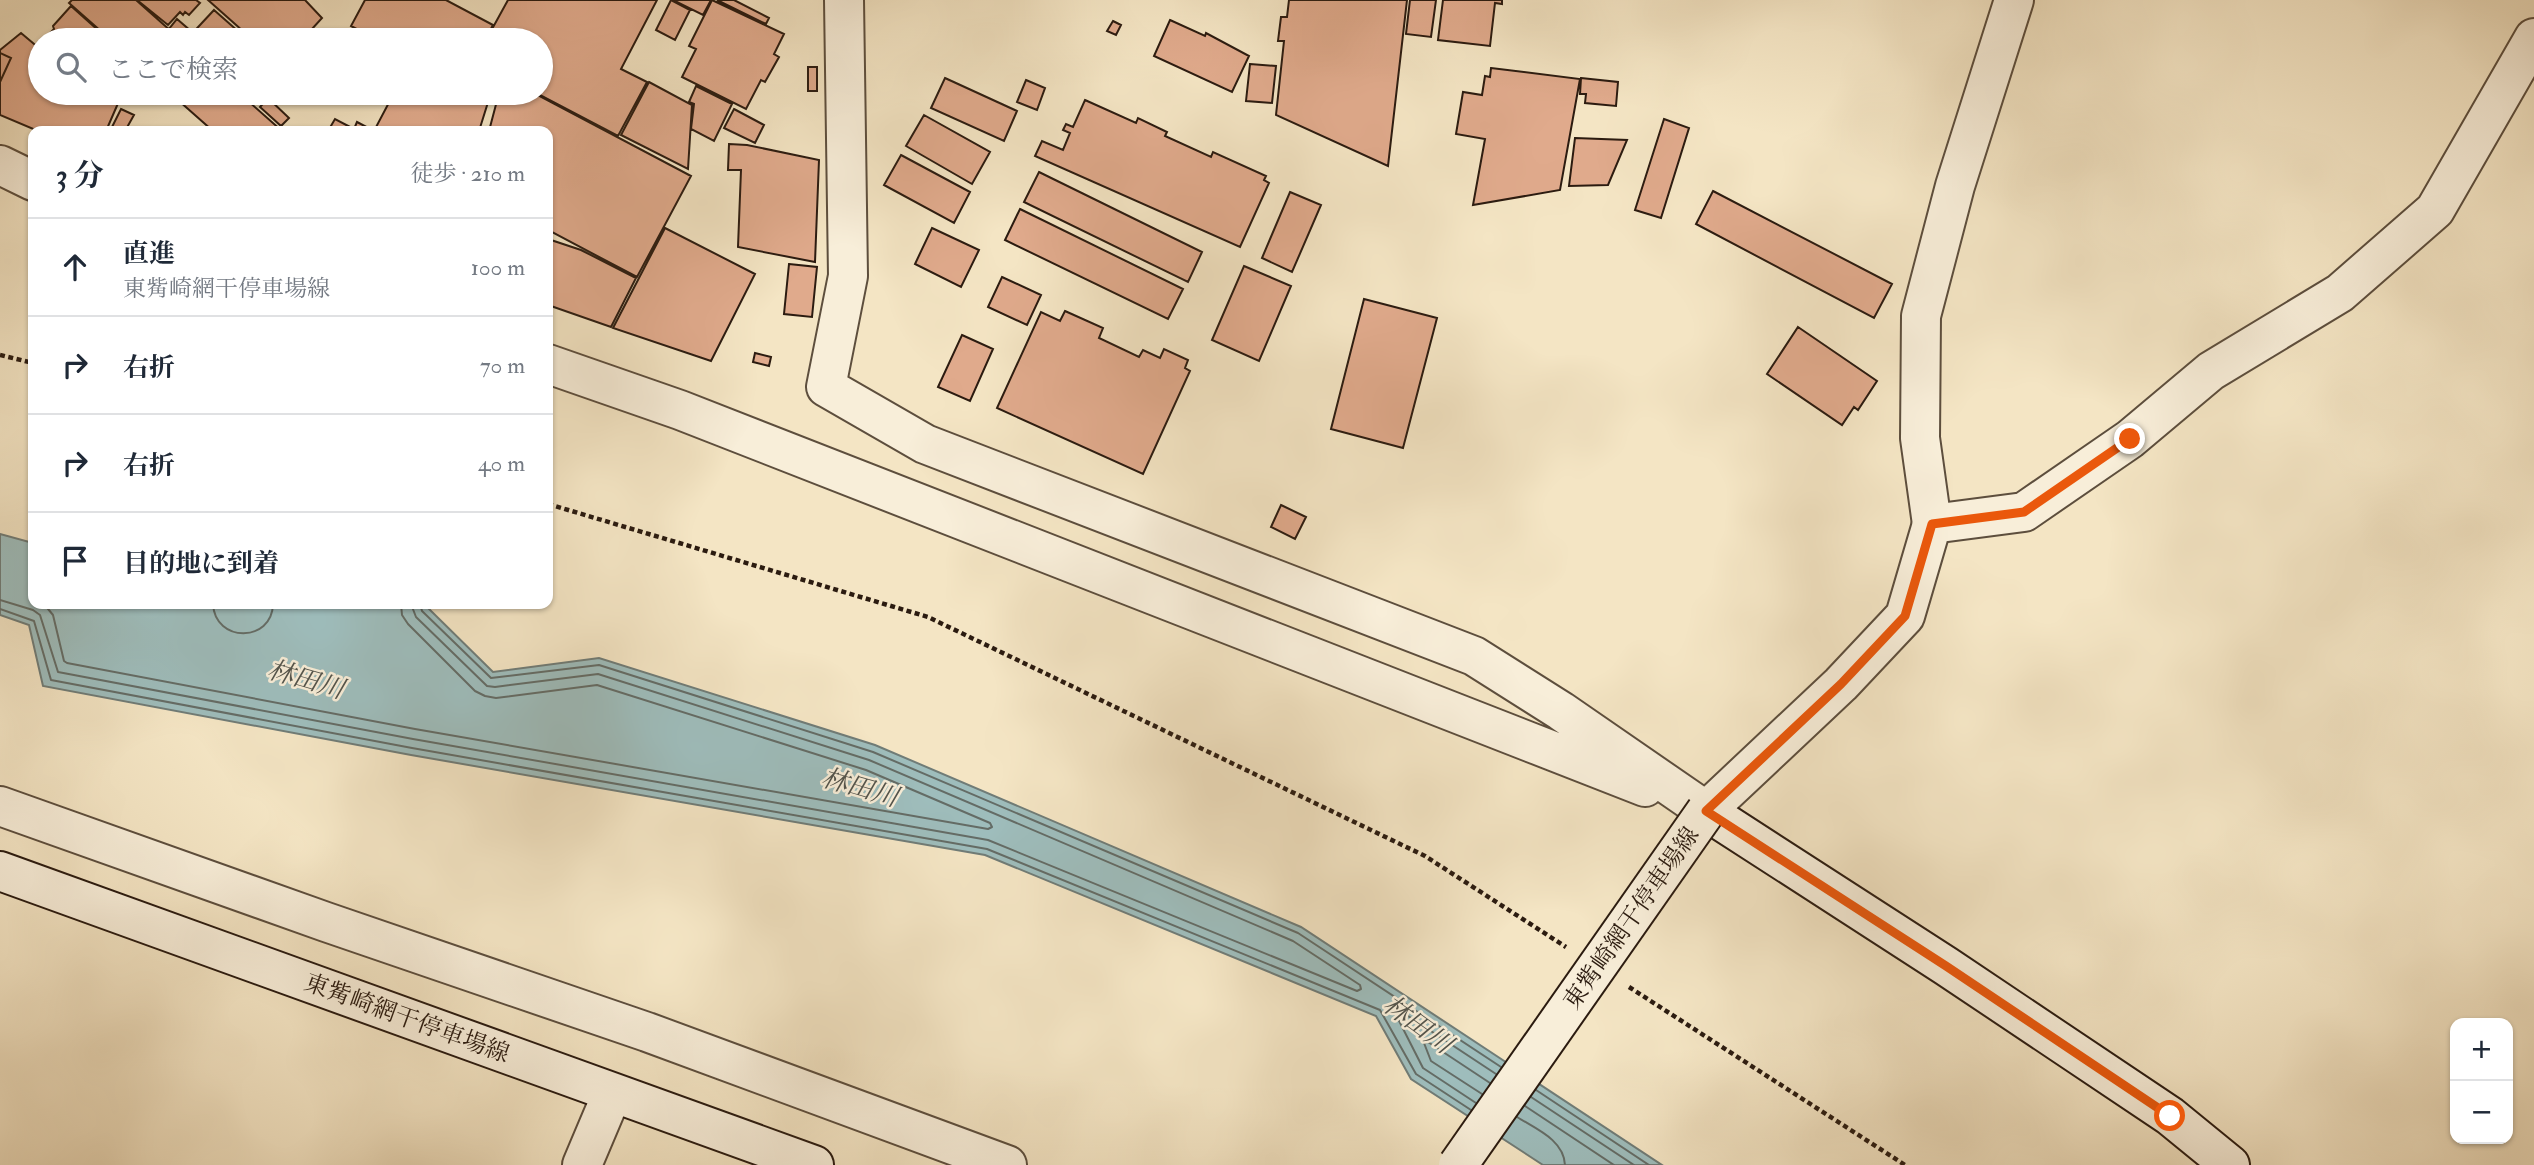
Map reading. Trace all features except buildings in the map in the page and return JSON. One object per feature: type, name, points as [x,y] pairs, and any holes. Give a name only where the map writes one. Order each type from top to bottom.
[{"type":"street","points":[[844,0],[848,276],[826,387],[925,444],[1474,656],[1561,711],[1706,811]]},
{"type":"street","points":[[1706,811],[1841,684],[1905,616],[1932,524],[1920,438],[1921,316],[1955,186],[2014,0]]},
{"type":"street","points":[[1932,524],[2024,512],[2130,439],[2211,371],[2340,293],[2435,210],[2534,38]]},
{"type":"street","points":[[0,165],[28,179]]},
{"type":"street","points":[[553,366],[680,410],[1706,811]]},
{"type":"street","points":[[0,806],[326,922],[648,1031],[1007,1165]]},
{"type":"street","name":"東觜崎網干停車場線","points":[[1458,1165],[1706,811],[1946,966],[2170,1116],[2230,1165]]},
{"type":"street","name":"東觜崎網干停車場線","points":[[0,871],[814,1165]]},
{"type":"street","points":[[582,1165],[612,1094]]},
{"type":"path","points":[[0,355],[28,362]]},
{"type":"path","points":[[553,505],[928,617],[1425,856],[1575,952]]},
{"type":"path","points":[[1621,982],[1905,1165]]},
{"type":"water","name":"林田川","points":[[0,534],[28,542],[28,609],[429,609],[493,672],[599,658],[875,745],[1301,927],[1662,1165],[1543,1165],[1411,1079],[1376,1016],[985,855],[411,755],[43,686],[29,625],[0,615]]},
{"type":"route","points":[[2130,439],[2024,512],[1932,524],[1905,616],[1841,684],[1706,811],[1946,966],[2170,1116]]}]
